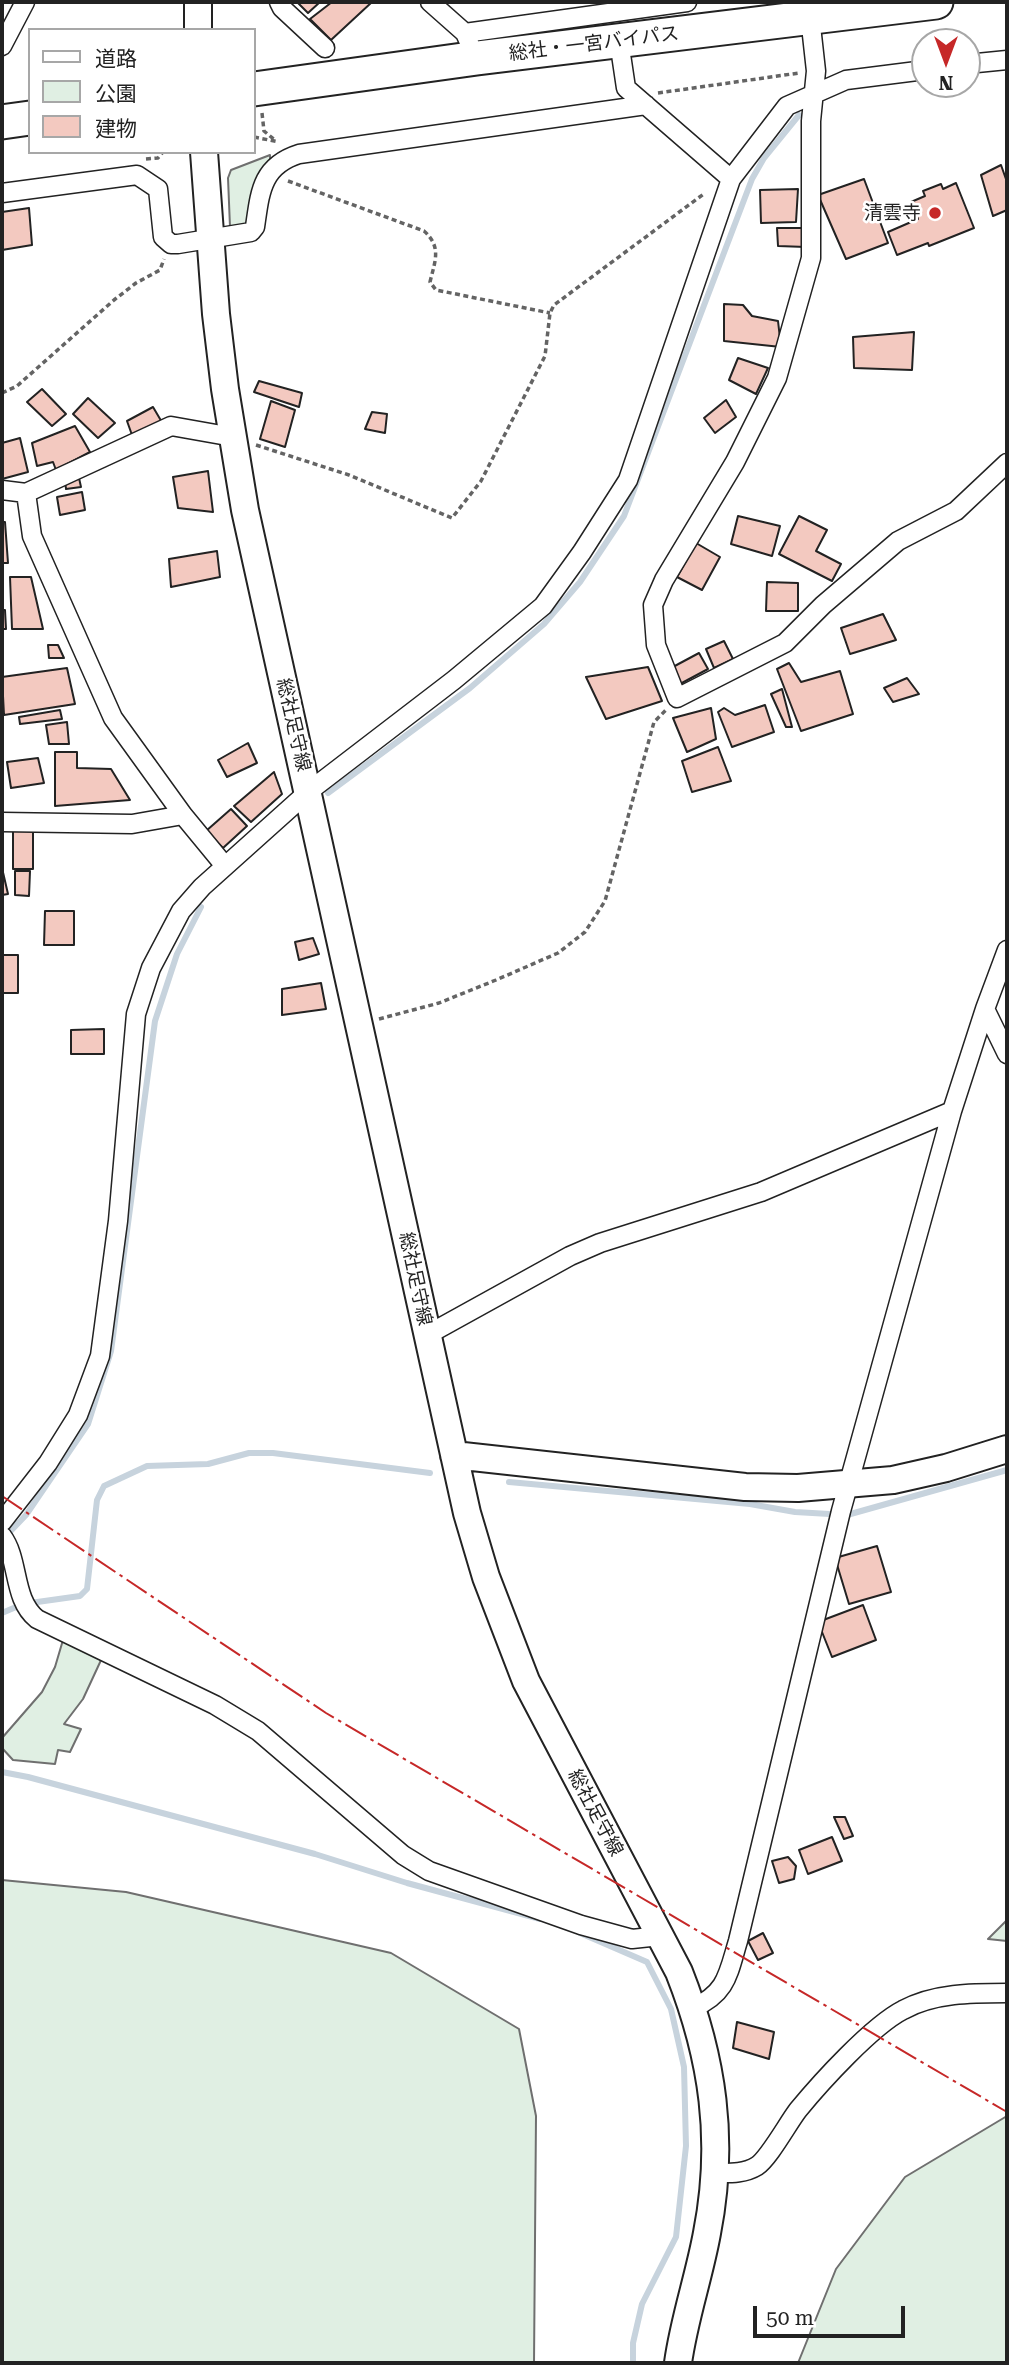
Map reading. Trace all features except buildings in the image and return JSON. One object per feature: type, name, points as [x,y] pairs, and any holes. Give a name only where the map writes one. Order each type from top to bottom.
[{"type":"highway","name":"総社・一宮バイパス","points":[[258,100],[471,46],[619,41],[810,17],[867,6],[936,2]]},
{"type":"highway","points":[[2,122],[28,118]]},
{"type":"main road","points":[[198,2],[198,28]]},
{"type":"main road","name":"総社足守線","points":[[204,154],[216,314],[249,530],[467,1513],[486,1577],[522,1671],[545,1720],[679,1972],[706,2054],[714,2104],[715,2173],[707,2235],[678,2363]]},
{"type":"main road","points":[[454,1455],[745,1487],[798,1488],[893,1480],[946,1468],[1007,1449]]},
{"type":"street","points":[[2,46],[25,2]]},
{"type":"street","points":[[279,2],[282,8],[325,48]]},
{"type":"street","points":[[430,2],[471,46],[687,2]]},
{"type":"street","points":[[810,17],[816,71],[811,121],[811,258],[777,378],[735,462],[664,580],[653,605],[656,645],[677,698],[785,643],[898,541],[956,511],[1007,463]]},
{"type":"street","points":[[619,41],[626,88],[732,179]]},
{"type":"street","points":[[981,63],[1007,60]]},
{"type":"street","points":[[2,1522],[48,1463],[78,1415],[100,1356],[118,1221],[136,1014],[151,968],[181,911],[202,887],[309,792],[454,680],[543,606],[582,552],[628,480],[732,179],[787,106],[846,80],[911,72]]},
{"type":"street","points":[[2,193],[136,175],[158,188],[163,237],[171,244],[210,240],[251,232],[255,226],[262,184],[285,159],[299,154],[646,106]]},
{"type":"street","points":[[2,490],[26,493],[171,426],[233,437]]},
{"type":"street","points":[[26,493],[32,536],[113,718],[183,815],[225,866]]},
{"type":"street","points":[[2,822],[132,824],[183,815]]},
{"type":"street","points":[[693,2008],[717,1994],[726,1979],[738,1941],[840,1517],[952,1111],[1007,950]]},
{"type":"street","points":[[985,1009],[1007,1054]]},
{"type":"street","points":[[427,1335],[569,1256],[600,1243],[761,1192],[952,1111]]},
{"type":"street","points":[[5,1540],[25,1605],[37,1619],[215,1705],[258,1731],[403,1855],[429,1871],[581,1925],[632,1939],[660,1936]]},
{"type":"street","points":[[715,2173],[737,2173],[758,2165],[799,2109],[866,2039],[902,2010],[930,1999],[970,1993],[1007,1993]]},
{"type":"path","points":[[258,100],[264,131],[278,142]]},
{"type":"path","points":[[270,175],[424,231],[434,240],[436,254],[430,282],[436,290],[550,313]]},
{"type":"path","points":[[233,437],[349,475],[452,518],[481,481],[545,356],[550,313],[554,305],[705,194],[732,179]]},
{"type":"path","points":[[2,393],[17,386],[114,300],[136,283],[160,270],[171,244]]},
{"type":"path","points":[[360,1024],[439,1003],[558,953],[585,932],[605,901],[654,722],[677,698]]},
{"type":"green space","points":[[270,155],[270,164],[247,226],[230,227],[228,178],[231,170]]},
{"type":"green space","points":[[63,1640],[102,1658],[83,1699],[64,1724],[81,1729],[70,1752],[58,1750],[55,1764],[13,1760],[2,1748],[2,1738],[42,1692],[55,1667]]},
{"type":"green space","points":[[2,1880],[126,1892],[391,1953],[519,2029],[536,2116],[534,2363],[2,2363]]},
{"type":"green space","points":[[1007,1920],[1007,1941],[988,1939]]},
{"type":"green space","points":[[1007,2116],[1007,2363],[798,2363],[836,2269],[905,2177]]},
{"type":"waterway","points":[[328,793],[470,688],[544,624],[580,582],[624,516],[752,179],[764,158],[799,115]]},
{"type":"waterway","points":[[5,1537],[26,1515],[88,1424],[111,1351],[155,1021],[177,954],[201,907]]},
{"type":"waterway","points":[[2,1613],[23,1604],[80,1596],[87,1589],[97,1500],[104,1486],[147,1466],[208,1464],[249,1453],[273,1453],[430,1473]]},
{"type":"waterway","points":[[509,1482],[847,1515],[1007,1470]]},
{"type":"waterway","points":[[2,1772],[315,1854],[407,1883],[540,1919]]},
{"type":"waterway","points":[[580,1933],[647,1962],[671,2009],[684,2067],[686,2146],[676,2237],[642,2304],[633,2343],[633,2363]]},
{"type":"power","points":[[2,1496],[326,1713],[1007,2112]]},
{"type":"place","name":"清雲寺","points":[[935,213]]}]
